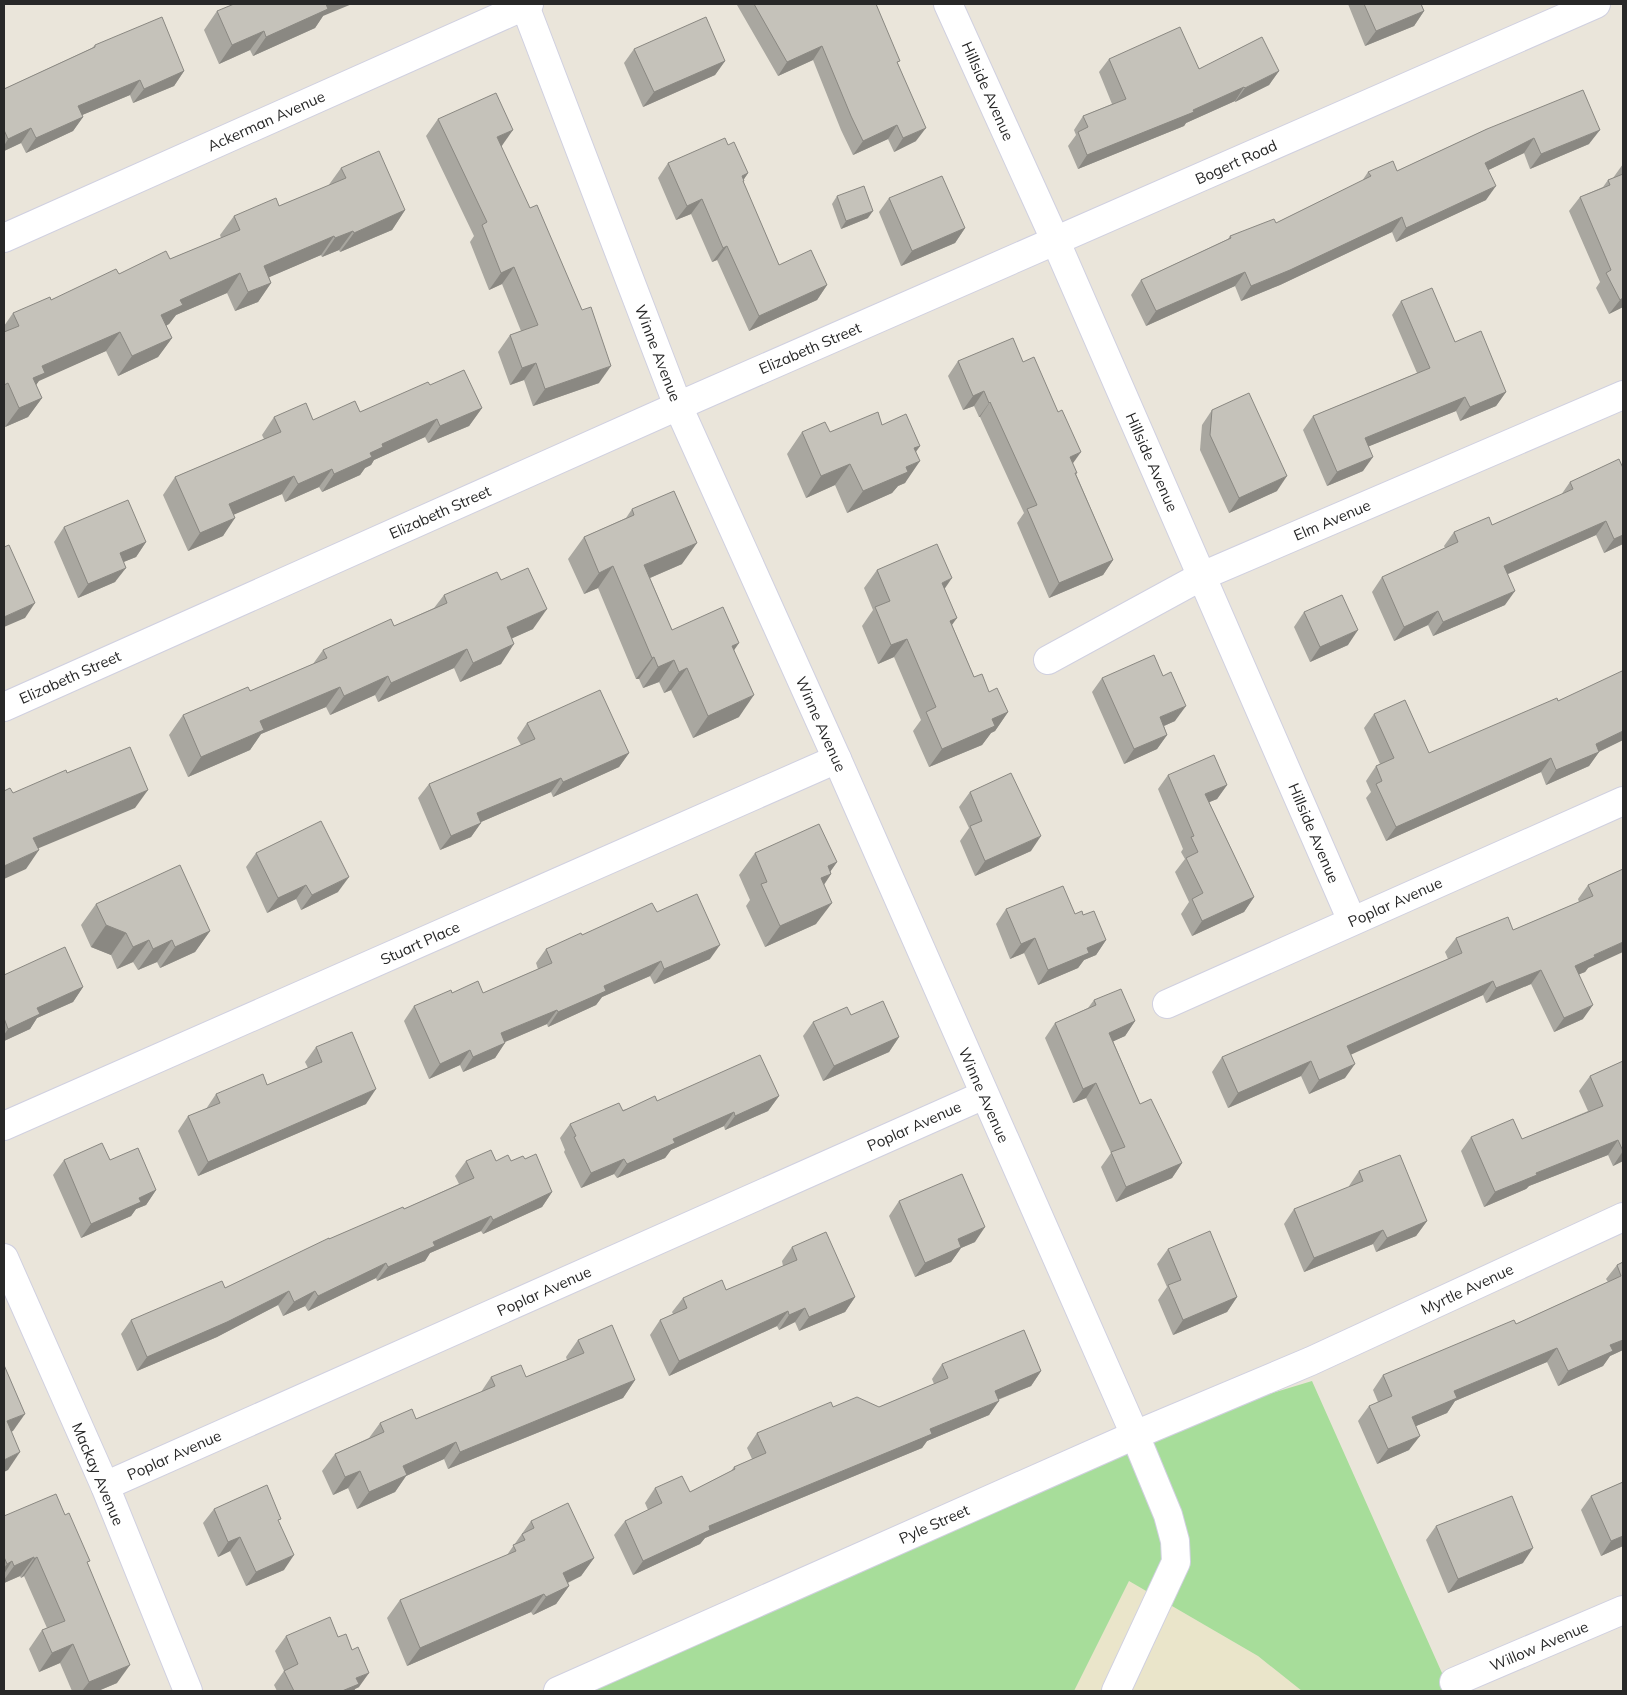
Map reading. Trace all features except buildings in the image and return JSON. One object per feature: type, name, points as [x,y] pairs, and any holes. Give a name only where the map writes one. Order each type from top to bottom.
[{"type":"street","name":"Hillside Avenue","points":[[948,4],[1056,242],[1352,921]]},
{"type":"street","name":"Bogert Road","points":[[876,320],[1596,4]]},
{"type":"street","name":"Ackerman Avenue","points":[[4,238],[527,5]]},
{"type":"street","name":"Winne Avenue","points":[[527,5],[678,406],[1135,1434],[1168,1514],[1175,1541],[1176,1562],[1116,1691]]},
{"type":"street","name":"Elizabeth Street","points":[[4,707],[678,406],[876,320]]},
{"type":"street","name":"Elm Avenue","points":[[1048,660],[1202,576],[1623,395]]},
{"type":"street","name":"Stuart Place","points":[[4,1126],[836,759]]},
{"type":"street","name":"Poplar Avenue","points":[[1167,1004],[1623,801]]},
{"type":"street","name":"Poplar Avenue","points":[[105,1486],[984,1095]]},
{"type":"street","name":"Myrtle Avenue","points":[[1311,1361],[1623,1217]]},
{"type":"street","name":"Mackay Avenue","points":[[4,1258],[105,1486],[188,1691]]},
{"type":"street","name":"Pyle Street","points":[[558,1691],[1135,1434],[1311,1361]]},
{"type":"street","name":"Willow Avenue","points":[[1454,1682],[1623,1610]]},
{"type":"shaded area","points":[[1129,1581],[1258,1656],[1302,1691],[1074,1691]]},
{"type":"green space","points":[[1312,1381],[1450,1691],[1302,1691],[1258,1656],[1129,1581],[1074,1691],[558,1691],[1135,1435]]}]
